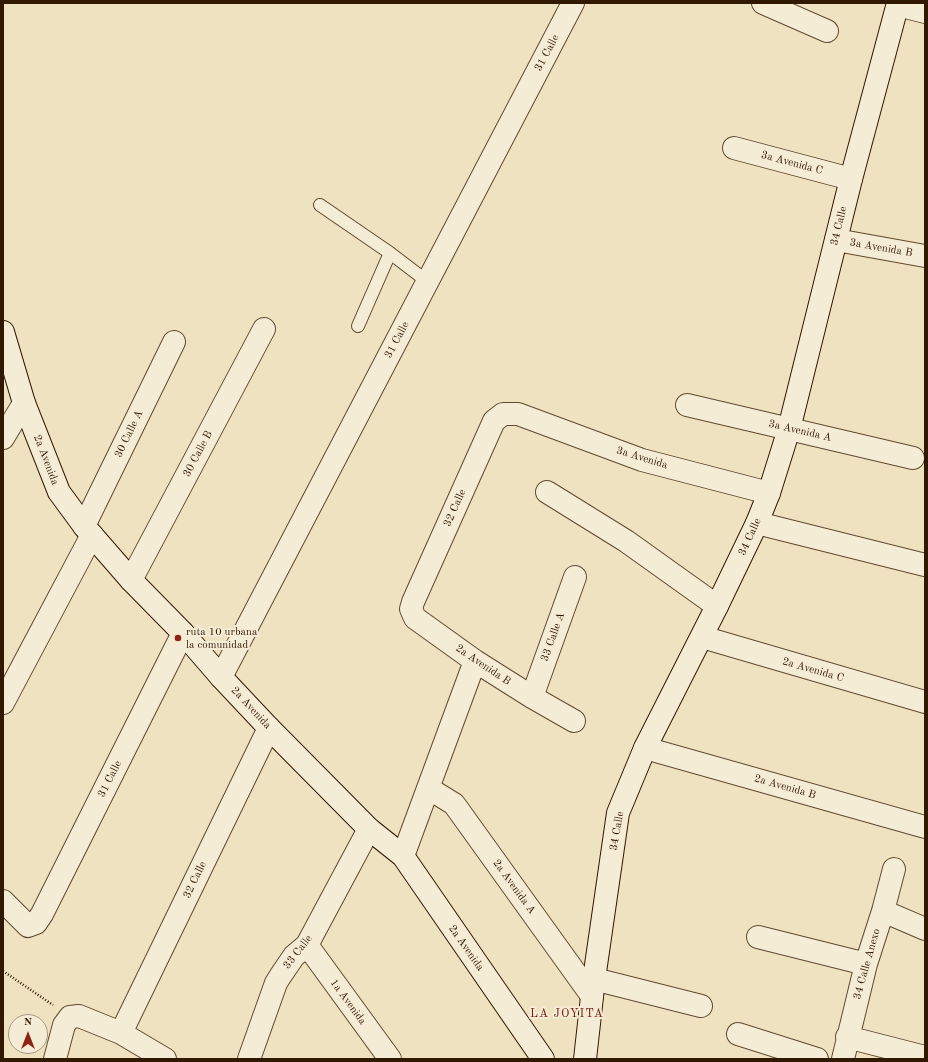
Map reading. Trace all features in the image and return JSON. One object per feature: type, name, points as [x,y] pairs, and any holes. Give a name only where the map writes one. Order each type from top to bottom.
[{"type":"street","name":"31 Calle","points":[[221,677],[573,3]]},
{"type":"street","points":[[763,3],[827,31]]},
{"type":"street","points":[[898,4],[925,12]]},
{"type":"street","name":"34 Calle","points":[[583,1055],[618,813],[645,748],[702,638],[757,523],[769,493],[789,429],[851,179],[898,4]]},
{"type":"street","name":"3a Avenida C","points":[[734,148],[851,179]]},
{"type":"street","name":"3a Avenida B","points":[[836,240],[925,256]]},
{"type":"street","name":"30 Calle B","points":[[131,580],[264,329]]},
{"type":"street","name":"2a Avenida","points":[[3,332],[24,403],[58,492],[131,580],[184,633],[221,677],[269,728],[369,829],[403,856],[543,1059]]},
{"type":"street","name":"30 Calle A","points":[[3,703],[88,530],[174,342]]},
{"type":"street","points":[[3,438],[24,403]]},
{"type":"street","name":"3a Avenida A","points":[[687,405],[913,458]]},
{"type":"street","name":"32 Calle","points":[[415,618],[412,609],[413,602],[494,421],[503,414],[518,414]]},
{"type":"street","name":"3a Avenida","points":[[518,414],[642,460],[769,493]]},
{"type":"street","points":[[547,492],[626,541],[717,606]]},
{"type":"street","points":[[757,523],[925,565]]},
{"type":"street","name":"33 Calle A","points":[[532,697],[575,577]]},
{"type":"street","name":"2a Avenida B","points":[[415,618],[475,661],[532,697],[574,721]]},
{"type":"street","name":"31 Calle","points":[[3,901],[28,926],[36,923],[42,914],[184,633]]},
{"type":"street","name":"2a Avenida C","points":[[702,638],[925,702]]},
{"type":"street","points":[[403,856],[475,661]]},
{"type":"street","name":"32 Calle","points":[[121,1033],[269,728]]},
{"type":"street","name":"2a Avenida B","points":[[645,748],[925,827]]},
{"type":"street","name":"2a Avenida A","points":[[428,788],[454,804],[593,987]]},
{"type":"street","name":"33 Calle","points":[[249,1059],[276,984],[294,956],[307,945],[369,829]]},
{"type":"street","name":"34 Calle Anexo","points":[[843,1059],[847,1037],[866,964],[883,911],[894,869]]},
{"type":"street","points":[[883,911],[925,928]]},
{"type":"street","points":[[758,937],[866,964]]},
{"type":"street","name":"1a Avenida","points":[[307,945],[390,1059]]},
{"type":"street","points":[[593,987],[701,1006]]},
{"type":"street","points":[[55,1059],[64,1025],[70,1017],[79,1016],[121,1033],[165,1059]]},
{"type":"street","points":[[738,1034],[817,1059]]},
{"type":"street","points":[[847,1037],[925,1057]]},
{"type":"lane","points":[[320,205],[390,253],[428,282]]},
{"type":"lane","points":[[358,326],[390,253]]},
{"type":"path","points":[[3,971],[70,1017]]},
{"type":"place","name":"ruta 10 urbana la comunidad","points":[[178,638]]},
{"type":"district","name":"LA JOYITA","points":[[567,1014]]}]
